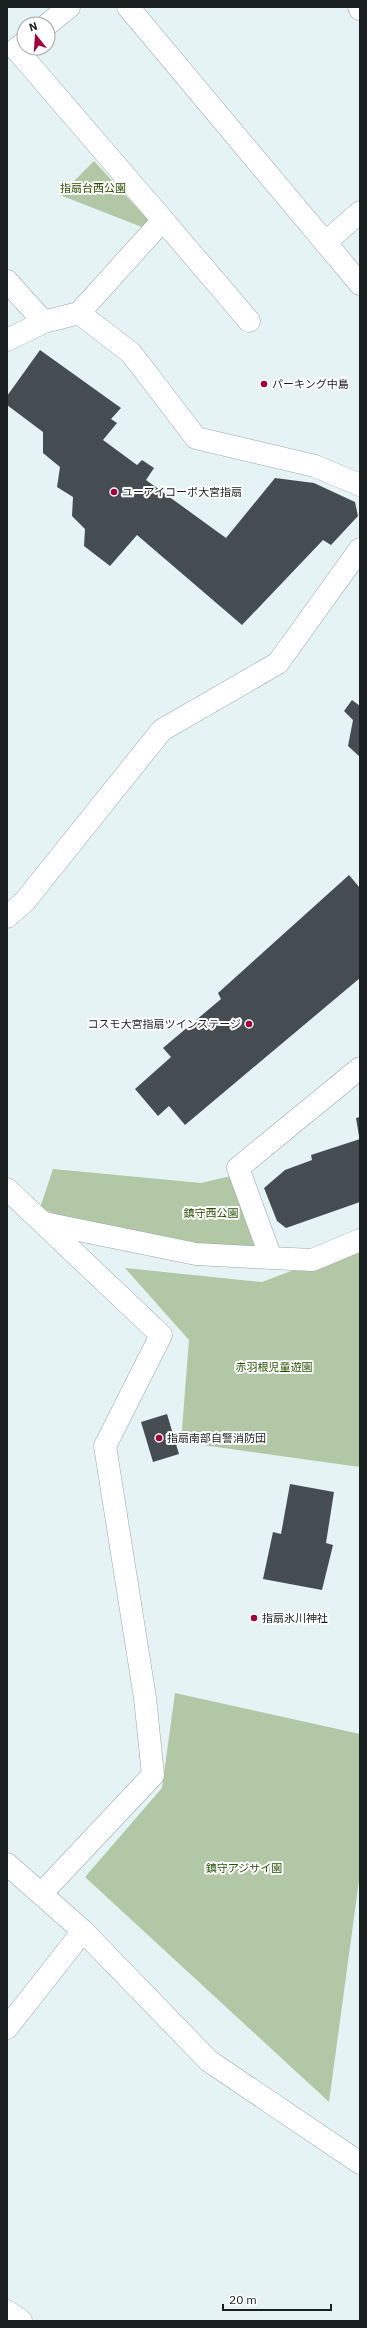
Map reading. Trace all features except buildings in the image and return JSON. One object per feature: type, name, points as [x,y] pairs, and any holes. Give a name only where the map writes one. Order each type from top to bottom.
[{"type":"street","points":[[56,18],[69,7]]},
{"type":"street","points":[[128,7],[360,284]]},
{"type":"street","points":[[22,56],[249,321]]},
{"type":"street","points":[[326,242],[360,212]]},
{"type":"street","points":[[7,340],[44,322],[79,313],[163,220]]},
{"type":"street","points":[[7,280],[44,322]]},
{"type":"street","points":[[79,313],[131,353],[196,438],[315,466],[360,485]]},
{"type":"street","points":[[7,917],[25,901],[162,730],[278,663],[360,549]]},
{"type":"street","points":[[271,1258],[238,1168],[360,1068]]},
{"type":"street","points":[[7,1188],[162,1335],[105,1446],[145,1698],[153,1775],[41,1894]]},
{"type":"street","points":[[44,1222],[196,1254],[312,1260],[360,1240]]},
{"type":"street","points":[[7,1864],[83,1931],[209,2061],[360,2163]]},
{"type":"street","points":[[7,2028],[83,1931]]},
{"type":"street","points":[[7,2311],[21,2321]]},
{"type":"green space","name":"指扇台西公園","points":[[94,161],[151,223],[147,229],[60,195]]},
{"type":"green space","name":"鎮守西公園","points":[[53,1169],[201,1183],[231,1176],[257,1247],[195,1244],[86,1226],[40,1208]]},
{"type":"green space","name":"赤羽根児童遊園","points":[[360,1245],[360,1467],[181,1442],[189,1340],[125,1268],[262,1282]]},
{"type":"green space","name":"鎮守アジサイ園","points":[[175,1693],[360,1734],[360,1873],[329,2102],[85,1877],[162,1788]]},
{"type":"place","name":"パーキング中島","points":[[264,384]]},
{"type":"place","name":"ユーアイコーポ大宮指扇","points":[[114,492]]},
{"type":"place","name":"コスモ大宮指扇ツインステージ","points":[[249,1024]]},
{"type":"place","name":"指扇南部自警消防団","points":[[159,1438]]},
{"type":"place","name":"指扇氷川神社","points":[[254,1618]]}]
